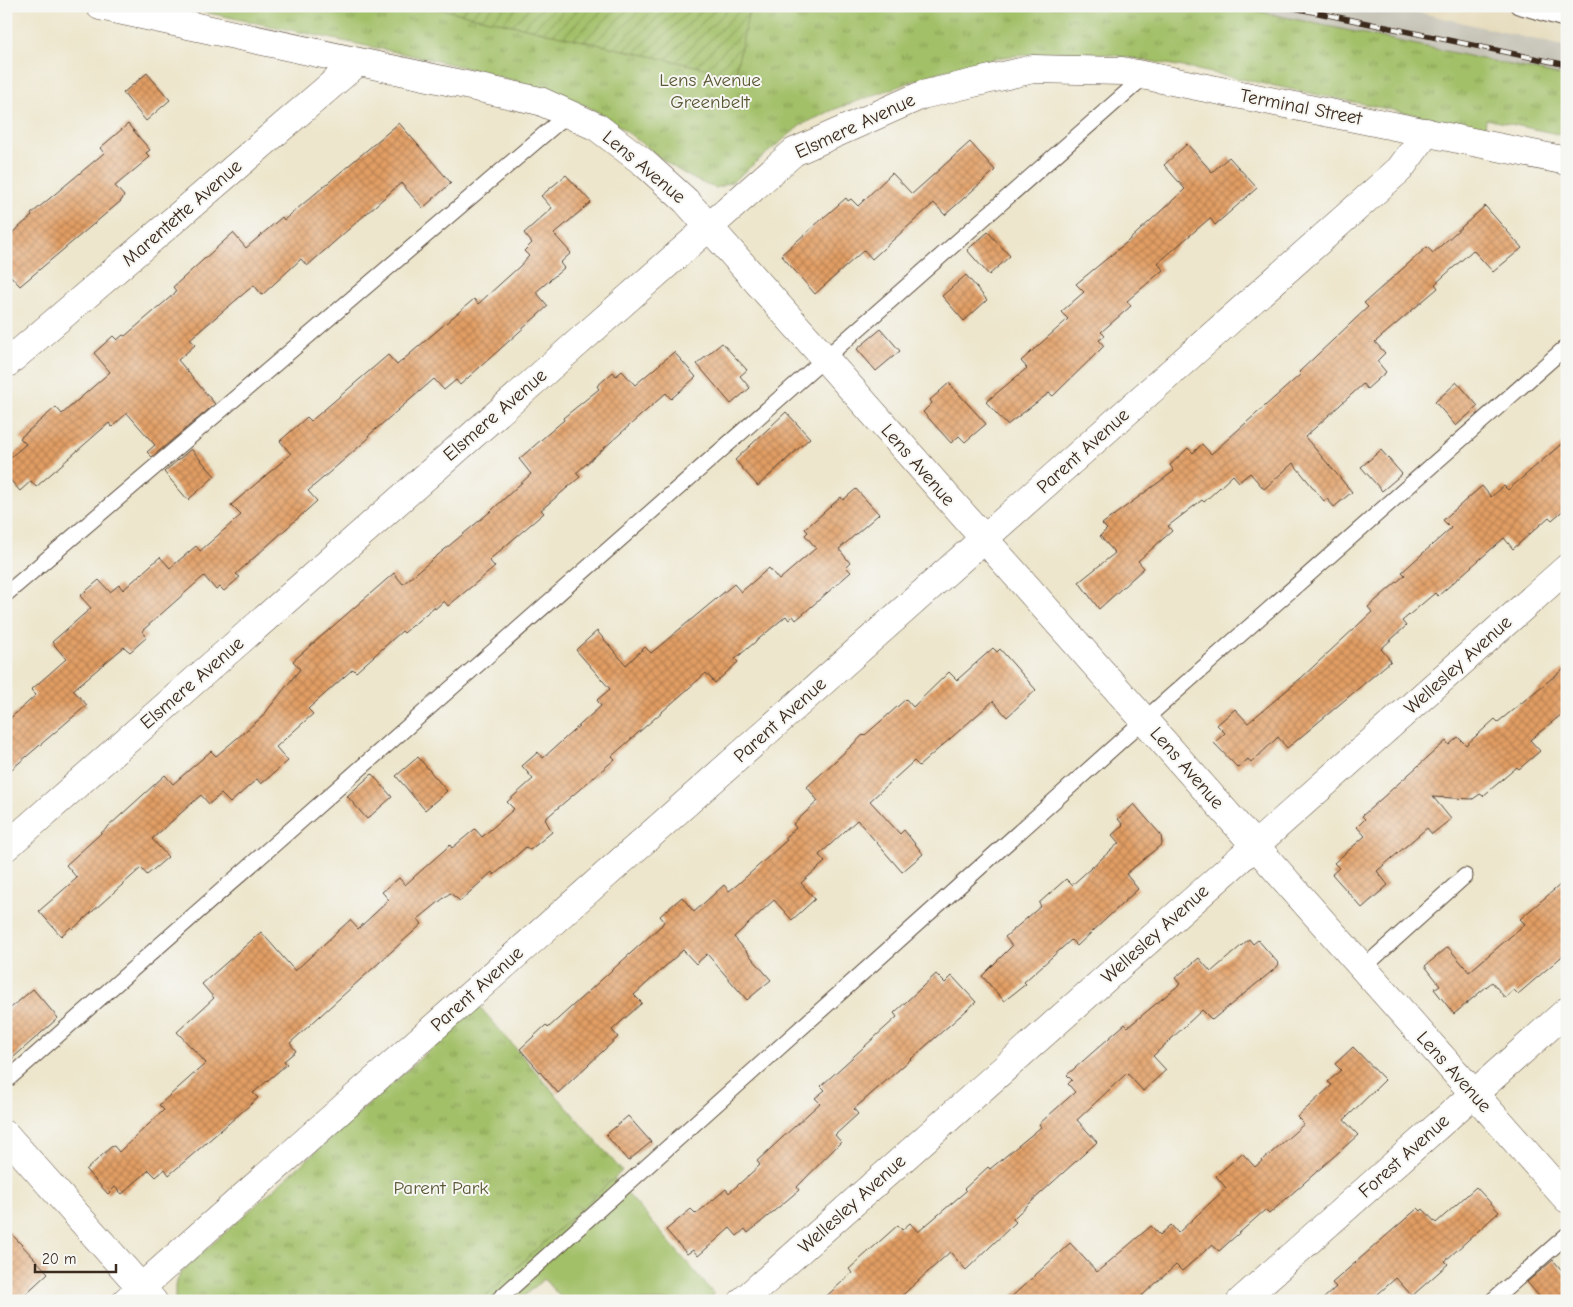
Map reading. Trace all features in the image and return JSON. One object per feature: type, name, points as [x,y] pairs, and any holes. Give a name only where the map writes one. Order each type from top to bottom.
[{"type":"street","name":"Lens Avenue","points":[[100,6],[540,101],[597,127],[643,162],[686,201],[1567,1199]]},
{"type":"street","name":"Marentette Avenue","points":[[6,364],[358,62]]},
{"type":"street","name":"Terminal Street","points":[[1033,69],[1122,71],[1567,161]]},
{"type":"street","name":"Elsmere Avenue","points":[[6,847],[794,152],[922,94],[1033,69]]},
{"type":"street","name":"Parent Avenue","points":[[140,1296],[984,539],[1400,169],[1427,132]]},
{"type":"street","name":"Wellesley Avenue","points":[[743,1301],[1567,568]]},
{"type":"street","name":"Forest Avenue","points":[[1241,1301],[1567,1011]]},
{"type":"street","points":[[6,1135],[140,1296]]},
{"type":"lane","points":[[1518,6],[1567,20]]},
{"type":"lane","points":[[6,1081],[1145,76]]},
{"type":"lane","points":[[6,594],[568,114]]},
{"type":"lane","points":[[498,1301],[1144,720],[1567,346]]},
{"type":"lane","points":[[1363,968],[1465,876]]},
{"type":"lane","points":[[1492,1301],[1567,1235]]},
{"type":"shaded area","points":[[1233,6],[1391,6],[1567,47],[1567,77]]},
{"type":"shaded area","points":[[1391,6],[1567,6],[1567,47],[1483,29]]},
{"type":"green space","name":"Lens Avenue Greenbelt","points":[[175,6],[1233,6],[1567,77],[1567,136],[1486,119],[1485,129],[1178,66],[1113,55],[1058,52],[1003,57],[939,72],[835,109],[801,125],[732,182],[716,188],[697,181],[679,171],[614,122],[597,112],[553,93],[501,77],[448,64]]},
{"type":"green space","points":[[427,6],[750,6],[735,75]]},
{"type":"green space","name":"Parent Park","points":[[479,1006],[622,1171],[480,1301],[175,1301],[175,1285],[182,1271]]},
{"type":"green space","points":[[614,1178],[714,1294],[707,1301],[564,1301],[544,1279],[519,1301],[480,1301]]},
{"type":"building","points":[[147,73],[170,100],[146,121],[123,93]]},
{"type":"building","points":[[399,123],[451,183],[423,208],[401,183],[307,266],[301,259],[262,295],[254,285],[190,339],[195,345],[178,360],[215,404],[152,457],[147,452],[155,445],[127,413],[112,427],[109,423],[36,487],[31,481],[20,491],[6,475],[6,461],[26,444],[20,438],[56,407],[62,414],[110,372],[94,353],[113,336],[117,340],[123,335],[125,336],[174,294],[176,291],[173,287],[233,233],[246,248],[282,217],[284,220]]},
{"type":"building","points":[[128,124],[150,150],[146,153],[150,157],[115,186],[124,196],[121,201],[20,286],[6,271],[6,238],[32,216],[31,214],[104,153],[100,148]]},
{"type":"building","points":[[970,142],[995,170],[990,175],[945,215],[934,203],[872,259],[864,250],[815,294],[781,255],[846,198],[848,201],[851,199],[858,206],[892,173],[912,194]]},
{"type":"building","points":[[1187,144],[1212,172],[1229,157],[1257,188],[1215,225],[1210,218],[1158,263],[1163,270],[1127,301],[1131,306],[1101,332],[1105,336],[1099,340],[1104,346],[1053,396],[1049,393],[1007,425],[986,402],[1027,368],[1021,361],[1068,319],[1061,312],[1084,292],[1076,284],[1127,242],[1185,189],[1164,165]]},
{"type":"building","points":[[566,175],[591,202],[554,234],[571,253],[560,263],[564,268],[536,292],[548,306],[460,385],[456,380],[444,390],[434,379],[368,436],[369,438],[308,491],[317,501],[236,574],[240,577],[224,591],[220,587],[216,590],[204,576],[142,631],[147,637],[130,652],[124,647],[73,690],[87,705],[6,774],[6,722],[36,695],[31,690],[66,659],[52,642],[91,608],[80,596],[99,580],[110,592],[119,585],[123,590],[160,557],[170,568],[196,546],[200,551],[241,515],[231,505],[291,454],[280,441],[307,417],[311,421],[388,355],[397,365],[474,299],[478,304],[520,266],[529,256],[524,251],[532,243],[524,233],[552,208],[541,196]]},
{"type":"building","points":[[1485,206],[1522,248],[1493,272],[1473,250],[1435,284],[1438,288],[1375,342],[1385,353],[1377,361],[1386,372],[1367,389],[1363,384],[1305,437],[1352,492],[1334,507],[1327,499],[1324,501],[1293,463],[1264,489],[1250,473],[1239,482],[1233,475],[1204,502],[1202,500],[1168,526],[1172,531],[1138,561],[1144,568],[1099,609],[1079,582],[1115,553],[1100,536],[1107,529],[1102,524],[1174,471],[1170,465],[1188,448],[1193,453],[1202,444],[1211,454],[1301,374],[1299,372],[1368,307],[1364,303],[1427,247],[1433,253]]},
{"type":"building","points":[[988,232],[1010,256],[989,275],[967,250]]},
{"type":"building","points":[[966,275],[987,300],[964,321],[942,296]]},
{"type":"building","points":[[881,329],[900,351],[876,371],[857,349]]},
{"type":"building","points":[[722,343],[747,370],[740,376],[750,388],[731,404],[697,364]]},
{"type":"building","points":[[674,352],[696,377],[671,399],[666,393],[576,473],[580,477],[541,510],[544,513],[489,560],[495,567],[448,606],[444,601],[435,609],[434,607],[404,633],[402,631],[356,672],[353,669],[308,709],[313,714],[276,747],[288,761],[261,784],[257,779],[230,803],[221,794],[209,804],[201,795],[152,839],[168,857],[147,875],[141,868],[73,929],[71,927],[61,936],[39,911],[77,878],[66,865],[165,775],[173,784],[211,751],[216,756],[262,717],[300,669],[293,661],[394,573],[403,584],[491,511],[531,474],[519,459],[564,420],[563,418],[599,389],[597,386],[613,372],[616,376],[622,371],[635,385]]},
{"type":"building","points":[[1457,382],[1478,406],[1456,426],[1435,402]]},
{"type":"building","points":[[949,383],[986,424],[965,442],[959,436],[951,443],[923,412],[932,403],[930,400]]},
{"type":"building","points":[[786,412],[810,438],[758,486],[735,460]]},
{"type":"building","points":[[1567,439],[1567,507],[1552,520],[1549,517],[1513,549],[1504,538],[1438,596],[1435,593],[1402,621],[1406,626],[1381,649],[1391,661],[1287,748],[1278,737],[1251,763],[1248,759],[1238,768],[1214,743],[1225,733],[1217,725],[1235,709],[1248,723],[1300,679],[1372,612],[1368,607],[1405,575],[1402,572],[1451,528],[1443,520],[1482,486],[1491,497],[1504,486],[1508,490]]},
{"type":"building","points":[[191,449],[215,476],[188,500],[164,472]]},
{"type":"building","points":[[1381,450],[1402,474],[1382,491],[1361,467]]},
{"type":"building","points":[[856,489],[879,514],[839,549],[850,563],[846,567],[851,572],[796,620],[793,616],[789,620],[786,616],[735,659],[738,662],[715,683],[706,673],[612,756],[615,759],[545,819],[552,832],[530,850],[526,847],[494,875],[492,872],[460,901],[450,893],[418,919],[422,924],[290,1043],[296,1051],[284,1061],[287,1064],[253,1093],[258,1098],[169,1175],[165,1169],[156,1177],[149,1170],[122,1194],[115,1187],[108,1194],[86,1170],[111,1147],[114,1146],[119,1152],[164,1110],[159,1105],[206,1063],[177,1032],[214,998],[202,984],[261,932],[295,971],[350,920],[358,929],[389,900],[382,892],[399,878],[405,885],[450,845],[452,848],[475,829],[482,837],[514,809],[507,802],[533,779],[522,766],[538,752],[543,758],[601,706],[597,700],[610,689],[576,650],[580,646],[597,631],[626,665],[645,647],[651,653],[734,584],[741,592],[769,568],[779,580],[816,548],[805,535],[808,532],[805,529],[841,497],[843,500]]},
{"type":"building","points":[[993,648],[997,652],[1000,649],[1036,690],[1007,717],[993,701],[919,766],[914,761],[870,801],[900,834],[904,830],[923,854],[902,872],[857,820],[819,855],[825,862],[801,883],[815,899],[792,920],[774,900],[734,937],[771,980],[747,1000],[707,954],[696,964],[683,950],[634,995],[642,1003],[612,1030],[618,1037],[558,1093],[520,1049],[546,1025],[548,1028],[662,925],[664,921],[660,916],[682,897],[694,912],[724,885],[729,891],[737,885],[787,840],[785,838],[796,828],[793,824],[818,801],[807,787],[863,735],[906,699],[913,707],[949,672],[957,680]]},
{"type":"building","points":[[1567,666],[1567,710],[1530,740],[1540,751],[1519,769],[1517,767],[1483,796],[1480,794],[1473,799],[1433,797],[1451,819],[1432,834],[1427,828],[1377,871],[1388,885],[1362,908],[1332,874],[1339,868],[1334,863],[1365,836],[1357,827],[1365,819],[1362,816],[1446,741],[1449,745],[1458,737],[1466,745],[1495,719],[1498,722]]},
{"type":"building","points":[[418,757],[447,791],[425,810],[396,776]]},
{"type":"building","points":[[372,774],[392,797],[367,819],[347,796]]},
{"type":"building","points":[[1134,804],[1161,835],[1162,844],[1126,874],[1138,889],[1077,946],[1071,940],[1024,982],[1026,984],[1004,1001],[982,976],[1012,946],[1005,937],[1041,906],[1039,903],[1066,879],[1072,885],[1119,843],[1112,835],[1123,825],[1118,819]]},
{"type":"building","points":[[1567,879],[1567,952],[1518,994],[1514,990],[1505,998],[1492,982],[1454,1014],[1434,989],[1440,985],[1425,966],[1448,947],[1469,972],[1525,924],[1520,919]]},
{"type":"building","points":[[1249,939],[1253,944],[1258,940],[1279,964],[1277,967],[1212,1020],[1202,1010],[1153,1056],[1166,1070],[1143,1091],[1127,1073],[1077,1120],[1097,1142],[1019,1213],[1013,1219],[1016,1222],[966,1270],[950,1252],[896,1301],[821,1301],[852,1273],[849,1269],[898,1225],[902,1230],[910,1223],[918,1232],[966,1191],[964,1189],[988,1167],[990,1169],[1041,1127],[1039,1124],[1075,1092],[1068,1084],[1072,1080],[1067,1075],[1125,1024],[1128,1027],[1180,984],[1175,978],[1199,958],[1211,972]]},
{"type":"building","points":[[936,974],[945,983],[952,976],[976,1002],[854,1109],[858,1114],[835,1135],[841,1142],[797,1187],[799,1190],[748,1233],[745,1229],[737,1236],[730,1228],[698,1256],[693,1250],[687,1254],[666,1230],[691,1209],[696,1214],[726,1189],[729,1193],[760,1165],[757,1161],[820,1103],[815,1098],[825,1090],[821,1086],[897,1017],[894,1013]]},
{"type":"building","points":[[33,989],[58,1018],[6,1064],[6,1012]]},
{"type":"building","points":[[1353,1047],[1385,1080],[1344,1120],[1358,1135],[1269,1214],[1265,1210],[1219,1251],[1212,1245],[1182,1271],[1176,1265],[1136,1301],[1007,1301],[1070,1243],[1097,1272],[1151,1226],[1160,1235],[1171,1225],[1178,1233],[1226,1188],[1216,1176],[1242,1153],[1255,1167],[1304,1124],[1297,1117],[1332,1085],[1328,1082],[1341,1070],[1335,1064]]},
{"type":"building","points":[[628,1116],[651,1142],[628,1161],[606,1135]]},
{"type":"building","points":[[1476,1187],[1499,1212],[1445,1261],[1448,1264],[1412,1296],[1396,1278],[1370,1301],[1321,1301],[1336,1287],[1332,1283],[1418,1208],[1421,1211],[1423,1209],[1436,1223]]},
{"type":"building","points":[[6,1228],[48,1273],[18,1301],[6,1301]]},
{"type":"building","points":[[1553,1260],[1567,1276],[1567,1301],[1543,1301],[1527,1282]]},
{"type":"railway","points":[[1285,6],[1567,65]]}]
